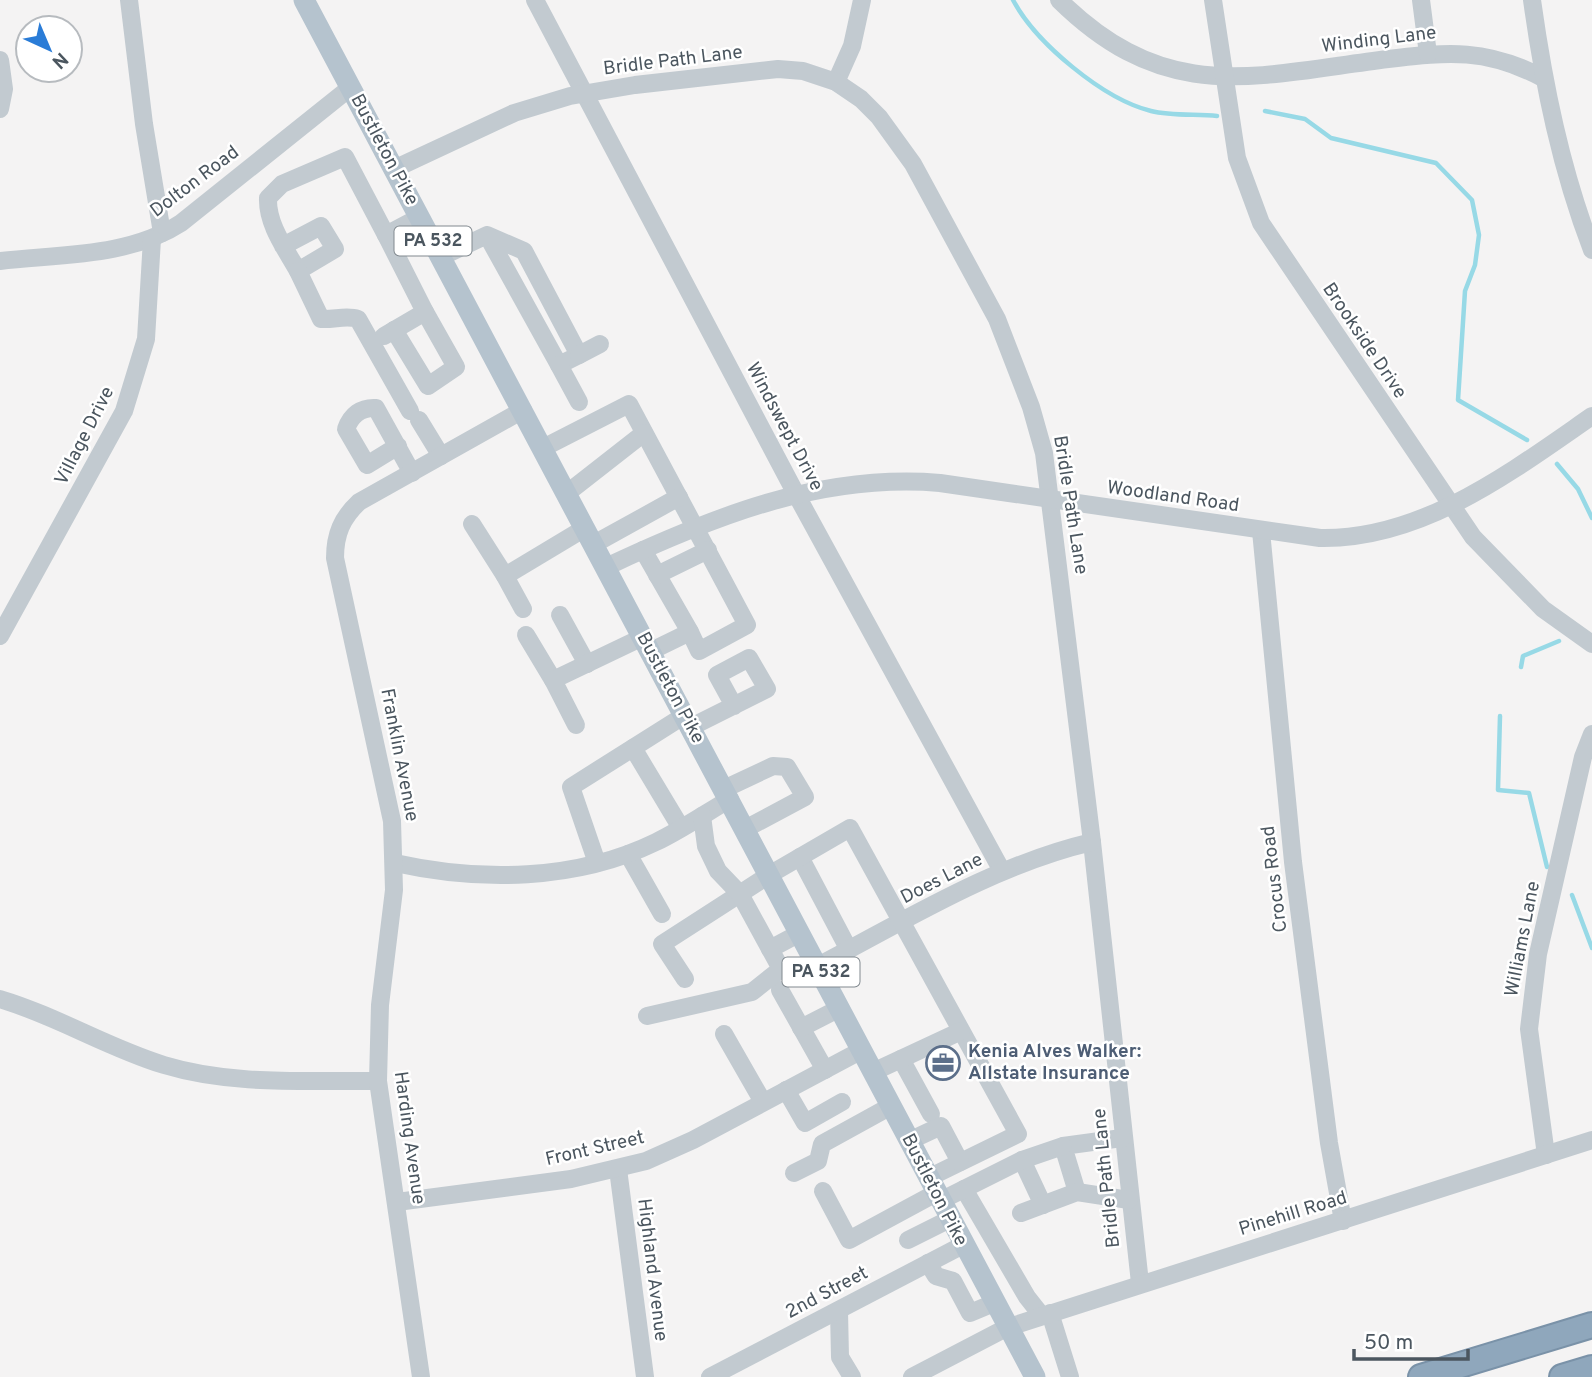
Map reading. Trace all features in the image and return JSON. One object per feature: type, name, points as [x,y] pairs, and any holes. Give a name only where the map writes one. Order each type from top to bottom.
[{"type":"highway","points":[[1421,1377],[1592,1325]]},
{"type":"highway","points":[[1562,1377],[1592,1368]]},
{"type":"main road","name":"Bustleton Pike","points":[[304,0],[727,794],[1006,1328],[1035,1377]]},
{"type":"street","name":"Village Drive","points":[[0,635],[124,411],[146,339],[157,236],[129,0]]},
{"type":"street","name":"Windswept Drive","points":[[535,0],[796,494],[1002,871]]},
{"type":"street","points":[[836,82],[852,46],[862,0]]},
{"type":"street","name":"Winding Lane","points":[[1059,0],[1093,30],[1126,53],[1172,70],[1225,77],[1452,52],[1496,58],[1543,78]]},
{"type":"street","name":"Brookside Drive","points":[[1213,0],[1237,159],[1261,223],[1473,537],[1518,586],[1562,624],[1592,644]]},
{"type":"street","points":[[1421,0],[1428,54]]},
{"type":"street","points":[[1532,0],[1543,78],[1566,172],[1592,250]]},
{"type":"street","points":[[0,60],[4,89],[0,109]]},
{"type":"street","name":"Bridle Path Lane","points":[[394,169],[514,113],[584,94],[635,85],[778,69],[803,71],[836,82],[861,99],[902,148],[992,310],[1031,407],[1044,453],[1092,842],[1122,1138],[1140,1283]]},
{"type":"street","name":"Dolton Road","points":[[0,261],[116,248],[157,236],[181,223],[351,87]]},
{"type":"street","points":[[394,330],[428,386],[457,368],[345,157],[282,184],[268,198],[268,214],[321,319],[337,320],[349,316],[358,319],[441,456]]},
{"type":"street","points":[[386,235],[420,217]]},
{"type":"street","points":[[283,246],[321,226],[335,249],[298,271]]},
{"type":"street","points":[[441,257],[487,235],[524,251],[579,355]]},
{"type":"street","points":[[487,235],[579,402]]},
{"type":"street","points":[[372,343],[425,312]]},
{"type":"street","points":[[559,365],[600,344]]},
{"type":"street","points":[[543,448],[629,404],[747,625],[699,651],[643,550]]},
{"type":"street","points":[[381,490],[346,429],[350,417],[366,407],[376,408],[412,472]]},
{"type":"street","name":"Franklin Avenue","points":[[395,863],[388,795],[335,558],[335,541],[350,511],[381,490],[523,410]]},
{"type":"street","name":"Woodland Road","points":[[606,567],[695,527],[796,494],[849,484],[906,480],[940,482],[1320,538],[1374,535],[1400,528],[1509,472],[1592,416]]},
{"type":"street","points":[[566,494],[645,433]]},
{"type":"street","points":[[367,465],[398,446]]},
{"type":"street","points":[[505,576],[679,496]]},
{"type":"street","points":[[472,524],[523,609]]},
{"type":"street","name":"Crocus Road","points":[[1261,531],[1293,862],[1331,1155],[1343,1221]]},
{"type":"street","points":[[657,575],[708,550]]},
{"type":"street","points":[[560,615],[587,664]]},
{"type":"street","points":[[553,680],[587,664],[690,632]]},
{"type":"street","points":[[526,635],[576,725]]},
{"type":"street","points":[[597,863],[571,787],[634,748],[688,721],[734,706]]},
{"type":"street","name":"Williams Lane","points":[[1546,1155],[1529,1029],[1538,954],[1583,757],[1592,734]]},
{"type":"street","points":[[634,748],[681,828]]},
{"type":"street","points":[[395,863],[453,874],[493,876],[597,863],[628,854],[681,828],[702,816],[727,794],[773,766],[787,767],[805,797],[745,829]]},
{"type":"street","points":[[647,1016],[752,992],[781,969],[740,894],[718,871],[706,846],[702,816]]},
{"type":"street","points":[[685,979],[662,944],[769,875],[850,828],[1018,1134],[960,1162],[939,1198],[908,1240]]},
{"type":"street","name":"Does Lane","points":[[818,967],[1002,871],[1035,857],[1092,842]]},
{"type":"street","points":[[628,854],[662,914]]},
{"type":"street","points":[[800,857],[849,950]]},
{"type":"street","name":"Harding Avenue","points":[[395,863],[380,1005],[378,1082],[421,1377]]},
{"type":"street","points":[[770,949],[800,933]]},
{"type":"street","points":[[780,990],[825,1070]]},
{"type":"street","points":[[0,999],[52,1017],[139,1056],[190,1072],[219,1077],[378,1082]]},
{"type":"street","points":[[802,1028],[839,1008]]},
{"type":"street","points":[[873,1072],[961,1031]]},
{"type":"street","points":[[724,1034],[763,1102]]},
{"type":"street","name":"Front Street","points":[[397,1202],[570,1179],[618,1169],[670,1151],[862,1050]]},
{"type":"street","points":[[901,1059],[960,1162]]},
{"type":"street","points":[[786,1090],[805,1123],[842,1101]]},
{"type":"street","points":[[794,1174],[818,1161],[822,1144],[891,1106]]},
{"type":"street","points":[[909,1141],[936,1120]]},
{"type":"street","points":[[823,1191],[849,1240],[1022,1160],[1063,1146],[1122,1138]]},
{"type":"street","name":"Pinehill Road","points":[[912,1377],[938,1371],[1006,1328],[1046,1314],[1592,1140]]},
{"type":"street","points":[[1063,1146],[1077,1192]]},
{"type":"street","points":[[1022,1160],[1043,1205]]},
{"type":"street","name":"Highland Avenue","points":[[618,1169],[645,1377]]},
{"type":"street","points":[[964,1189],[1027,1297],[1046,1314],[1070,1377]]},
{"type":"street","points":[[1021,1213],[1077,1192],[1129,1200]]},
{"type":"street","name":"2nd Street","points":[[710,1377],[963,1245]]},
{"type":"street","points":[[928,1263],[936,1276],[953,1281],[970,1313],[994,1303]]},
{"type":"street","points":[[886,1264],[895,1281]]},
{"type":"street","points":[[957,1288],[980,1277]]},
{"type":"street","points":[[839,1311],[840,1357],[852,1377]]},
{"type":"waterway","points":[[1013,0],[1054,51],[1112,95],[1151,111],[1217,116]]},
{"type":"waterway","points":[[1265,111],[1305,119],[1331,138],[1436,163],[1472,200],[1479,235],[1475,265],[1465,291],[1458,400],[1527,440]]},
{"type":"waterway","points":[[1557,464],[1578,489],[1592,518]]},
{"type":"waterway","points":[[1521,667],[1523,656],[1559,641]]},
{"type":"waterway","points":[[1500,716],[1498,790],[1529,793],[1547,867]]},
{"type":"waterway","points":[[1572,895],[1592,948]]},
{"type":"place","name":"Kenia Alves Walker: Allstate Insurance","points":[[943,1063]]}]
